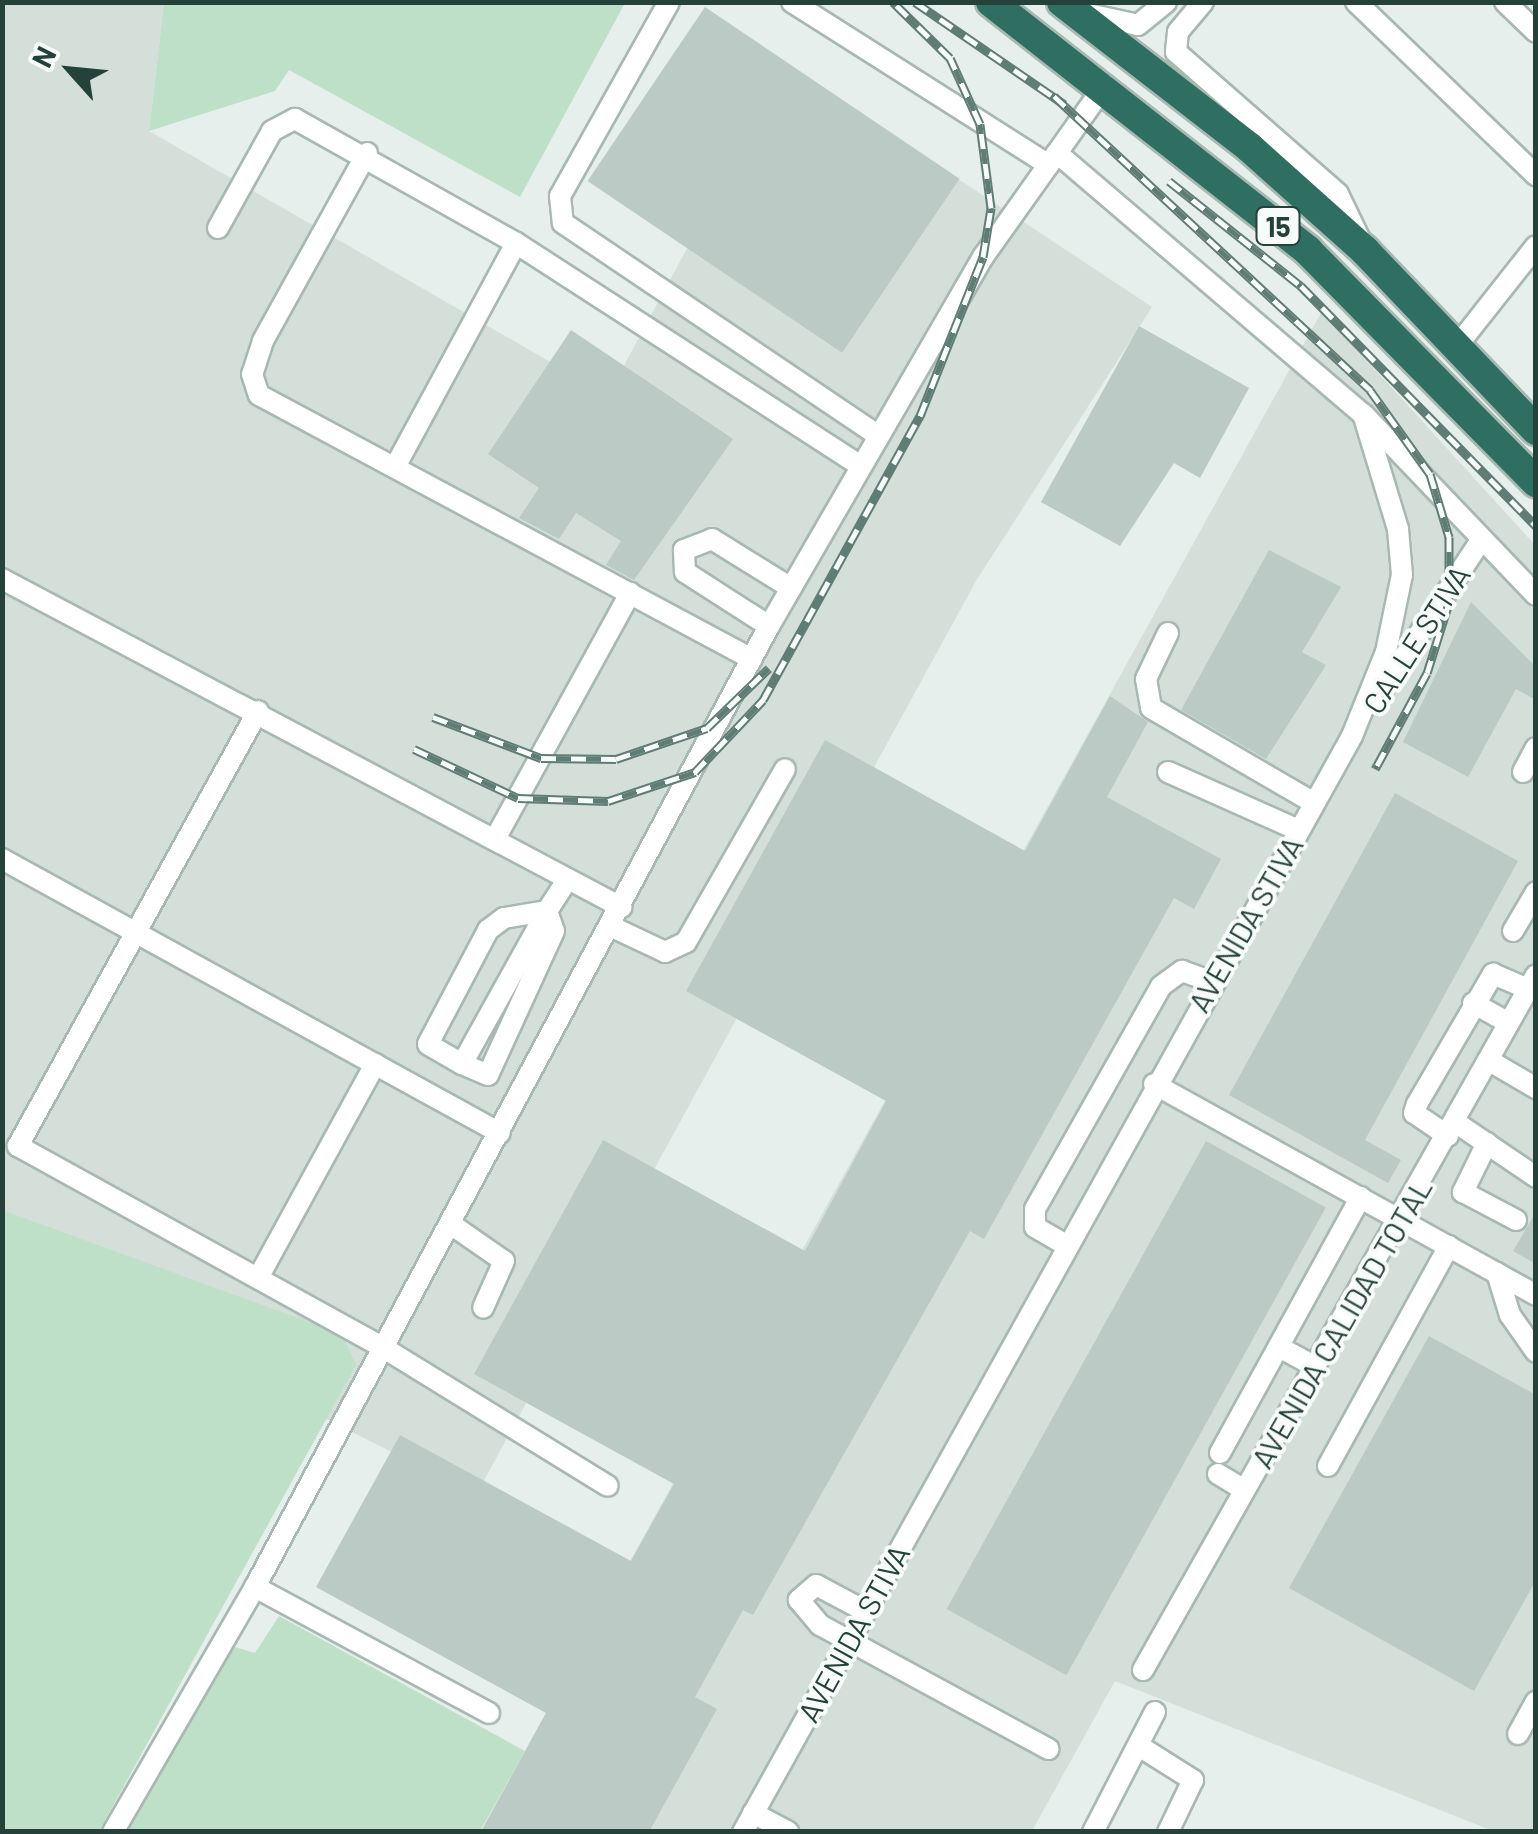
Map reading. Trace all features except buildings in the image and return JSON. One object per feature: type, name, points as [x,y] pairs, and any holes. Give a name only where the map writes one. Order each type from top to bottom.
[{"type":"highway","name":"15","points":[[991,2],[1105,85],[1308,252],[1536,482]]},
{"type":"highway","name":"15","points":[[1069,7],[1366,251],[1536,430]]},
{"type":"street","points":[[670,2],[560,196],[563,223],[878,435]]},
{"type":"street","points":[[792,2],[1053,159],[1363,414],[1480,542],[1536,595]]},
{"type":"street","points":[[1069,7],[1138,25],[1166,2]]},
{"type":"street","points":[[1203,2],[1178,32],[1176,52],[1338,194],[1366,251]]},
{"type":"street","points":[[1356,2],[1536,175]]},
{"type":"street","points":[[1505,2],[1536,32]]},
{"type":"street","points":[[113,1832],[387,1350],[790,588],[878,435],[1053,159],[1105,85]]},
{"type":"street","points":[[218,228],[278,123],[296,119],[367,153],[516,243],[860,465]]},
{"type":"street","points":[[367,153],[252,374],[268,403],[752,659]]},
{"type":"street","points":[[395,467],[516,243]]},
{"type":"street","points":[[1458,346],[1536,246]]},
{"type":"street","name":"AVENIDA STIVA","points":[[748,1822],[1154,1084],[1352,736],[1386,652],[1402,575],[1398,529],[1363,414]]},
{"type":"street","points":[[769,626],[685,572],[684,550],[712,539],[790,588]]},
{"type":"street","name":"CALLE STIVA","points":[[1352,736],[1480,542]]},
{"type":"street","points":[[2,578],[621,907]]},
{"type":"street","points":[[495,839],[630,593]]},
{"type":"street","points":[[1168,633],[1146,679],[1151,708],[1314,803]]},
{"type":"street","points":[[258,712],[135,933],[10,1142],[387,1350],[608,1486]]},
{"type":"street","points":[[1523,772],[1536,748]]},
{"type":"street","points":[[610,926],[665,952],[686,942],[785,769]]},
{"type":"street","points":[[1168,772],[1298,830]]},
{"type":"street","points":[[2,859],[500,1134]]},
{"type":"street","points":[[548,911],[504,918],[488,930],[428,1044],[462,1064],[568,879]]},
{"type":"street","points":[[1513,931],[1536,892]]},
{"type":"street","points":[[1066,1245],[1035,1226],[1035,1209],[1161,986],[1182,970],[1212,982]]},
{"type":"street","points":[[1532,982],[1497,972],[1473,1004],[1414,1114],[1487,1143],[1536,1178]]},
{"type":"street","name":"AVENIDA CALIDAD TOTAL","points":[[1143,1670],[1532,982]]},
{"type":"street","points":[[1473,1004],[1509,1023]]},
{"type":"street","points":[[1488,1060],[1536,1088]]},
{"type":"street","points":[[258,1278],[375,1064]]},
{"type":"street","points":[[1154,1084],[1536,1295]]},
{"type":"street","points":[[1487,1143],[1463,1192],[1516,1220]]},
{"type":"street","points":[[1246,1490],[1219,1463],[1361,1197]]},
{"type":"street","points":[[452,1225],[504,1261],[483,1308]]},
{"type":"street","points":[[1328,1466],[1448,1246]]},
{"type":"street","points":[[1497,1273],[1510,1315],[1536,1352]]},
{"type":"street","points":[[1279,1347],[1316,1367]]},
{"type":"street","points":[[865,1612],[816,1585],[800,1600],[804,1615],[848,1642],[1048,1749]]},
{"type":"street","points":[[254,1587],[489,1714]]},
{"type":"street","points":[[1518,1734],[1536,1702]]},
{"type":"street","points":[[1093,1832],[1155,1712]]},
{"type":"street","points":[[1139,1746],[1188,1774],[1191,1791],[1168,1832]]},
{"type":"street","points":[[748,1822],[788,1832]]},
{"type":"shaded area","points":[[2,3],[164,3],[149,131],[608,395],[786,65],[1152,307],[976,581],[476,1495],[3,1254]]},
{"type":"shaded area","points":[[1322,311],[1535,545],[1535,1831],[1493,1831],[1115,1681],[1032,1831],[480,1832]]},
{"type":"green space","points":[[164,2],[625,3],[520,197],[289,70],[275,91],[149,131]]},
{"type":"green space","points":[[2,1210],[342,1334],[356,1365],[99,1831],[3,1831]]},
{"type":"green space","points":[[279,1616],[525,1751],[480,1831],[124,1832],[225,1644],[255,1653]]},
{"type":"railway","points":[[414,749],[518,798],[608,801],[695,772],[763,700],[920,416],[983,257],[991,208],[980,124],[950,58],[893,2]]},
{"type":"railway","points":[[915,2],[1064,104]]},
{"type":"railway","points":[[1054,96],[1370,390],[1430,474],[1449,537],[1449,603],[1427,673],[1375,769]]},
{"type":"railway","points":[[1169,181],[1301,286],[1536,526]]},
{"type":"railway","points":[[433,717],[541,758],[616,759],[707,728],[769,668]]}]
